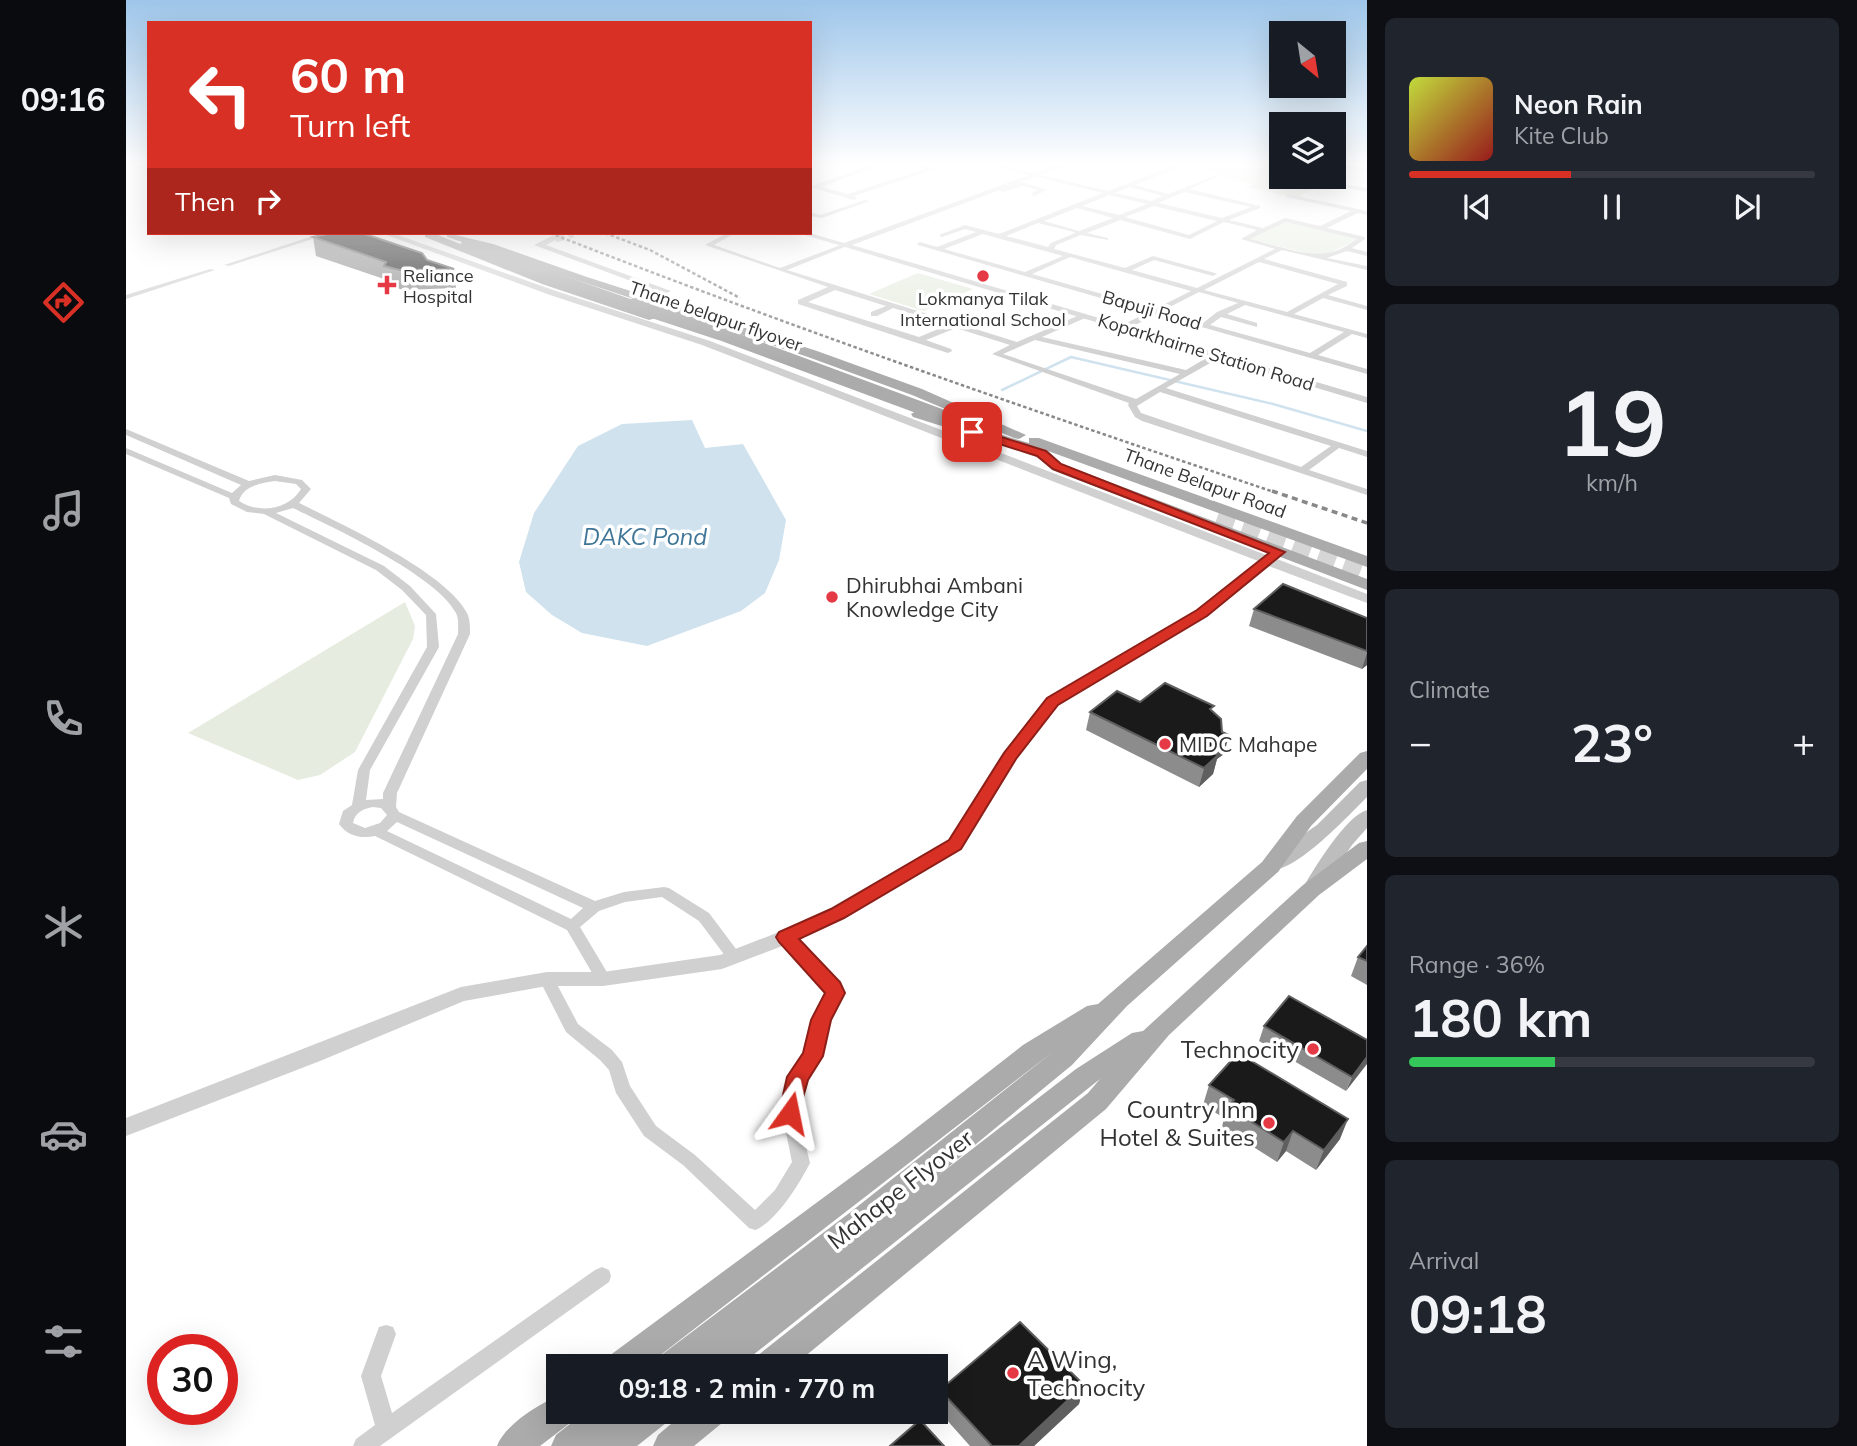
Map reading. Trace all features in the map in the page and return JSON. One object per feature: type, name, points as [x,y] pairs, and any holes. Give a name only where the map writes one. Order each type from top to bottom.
[{"type":"main road","points":[[428,235],[626,313],[712,337],[948,425],[1026,443]]},
{"type":"main road","points":[[430,235],[469,245]]},
{"type":"main road","points":[[446,235],[469,245]]},
{"type":"main road","points":[[451,235],[479,241],[569,275],[736,328],[958,408],[1026,443]]},
{"type":"main road","name":"Thane belapur flyover","points":[[469,245],[556,280],[721,334],[1026,443]]},
{"type":"main road","points":[[626,313],[653,301]]},
{"type":"main road","name":"Thane Belapur Road","points":[[1026,443],[1057,467],[1273,556],[1367,585]]},
{"type":"main road","name":"Thane Belapur Road","points":[[1026,443],[1367,561]]},
{"type":"main road","points":[[1042,453],[1217,518]]},
{"type":"main road","points":[[1270,867],[1304,821],[1367,757]]},
{"type":"main road","points":[[637,1354],[906,1152],[1031,1052],[1118,999],[1270,867],[1324,830],[1367,786]]},
{"type":"main road","points":[[1311,890],[1345,840],[1367,816]]},
{"type":"main road","points":[[784,1354],[1097,1101],[1160,1028],[1311,890],[1367,848]]},
{"type":"main road","name":"Mahape Flyover","points":[[688,1354],[869,1214],[1063,1058],[1118,999]]},
{"type":"main road","name":"Mahape Flyover","points":[[730,1354],[1085,1076],[1160,1028]]},
{"type":"main road","points":[[513,1446],[546,1422]]},
{"type":"main road","points":[[567,1446],[595,1424]]},
{"type":"main road","points":[[611,1446],[639,1424]]},
{"type":"main road","points":[[669,1446],[696,1424]]},
{"type":"street","points":[[780,270],[887,229]]},
{"type":"street","points":[[942,235],[958,229]]},
{"type":"street","points":[[976,229],[1367,336]]},
{"type":"street","points":[[999,236],[1016,229]]},
{"type":"street","points":[[1070,229],[1106,239]]},
{"type":"street","points":[[1050,250],[1053,244],[1087,229]]},
{"type":"street","points":[[1162,229],[1190,237],[1205,229]]},
{"type":"street","points":[[1324,229],[1363,238],[1324,259]]},
{"type":"street","points":[[1264,230],[1244,239],[1367,272]]},
{"type":"street","points":[[937,249],[982,231]]},
{"type":"street","points":[[126,297],[305,235]]},
{"type":"street","points":[[126,291],[321,235]]},
{"type":"street","points":[[390,235],[626,313],[1273,556],[1367,598]]},
{"type":"street","points":[[728,235],[708,245],[1016,344]]},
{"type":"street","name":"Koparkhairne Station Road","points":[[809,235],[1367,400]]},
{"type":"street","points":[[555,238],[538,245],[666,291],[653,301]]},
{"type":"street","name":"Bapuji Road","points":[[920,244],[1367,372]]},
{"type":"street","points":[[1124,328],[1281,248]]},
{"type":"street","points":[[1347,249],[1367,254]]},
{"type":"street","points":[[1027,274],[1070,256]]},
{"type":"street","points":[[1126,270],[1153,258],[1213,274]]},
{"type":"street","points":[[1259,260],[1344,284]]},
{"type":"street","points":[[1287,315],[1353,279]]},
{"type":"street","points":[[835,287],[801,302],[948,351]]},
{"type":"street","points":[[1322,296],[1367,308]]},
{"type":"street","points":[[1204,325],[1244,303]]},
{"type":"street","points":[[874,314],[893,305]]},
{"type":"street","points":[[1220,314],[1254,325]]},
{"type":"street","points":[[1082,316],[996,354],[1023,366],[1135,402]]},
{"type":"street","points":[[919,340],[955,325]]},
{"type":"street","points":[[1311,356],[1350,332]]},
{"type":"street","points":[[1033,337],[1183,375]]},
{"type":"street","points":[[1216,356],[1135,402],[1133,409],[1145,419],[1367,492]]},
{"type":"street","points":[[1162,387],[1367,454]]},
{"type":"street","points":[[126,432],[248,484]]},
{"type":"street","points":[[1302,471],[1337,445]]},
{"type":"street","points":[[126,451],[234,497]]},
{"type":"street","points":[[275,478],[299,482],[306,489],[305,494],[293,504],[265,511],[245,509],[234,502],[234,497],[248,484],[275,478]]},
{"type":"street","points":[[293,504],[415,571],[442,591],[461,613],[464,634],[390,793],[392,811],[388,825],[376,831],[361,833],[346,824],[348,814],[358,806],[372,803],[392,811],[594,907]]},
{"type":"street","points":[[265,511],[380,568],[406,588],[431,614],[433,647],[364,770],[358,806]]},
{"type":"street","points":[[126,1127],[461,994],[547,979],[603,979],[722,962],[837,913],[955,844],[1009,756],[1053,702],[1202,613],[1273,556]]},
{"type":"street","points":[[376,831],[572,926],[603,979]]},
{"type":"street","points":[[572,926],[594,907],[624,897],[664,892],[704,917],[734,957]]},
{"type":"street","points":[[547,979],[572,1028],[606,1055],[616,1067],[622,1087],[650,1131],[689,1160],[755,1222],[781,1195],[801,1163],[790,1113],[797,1077],[813,1056],[821,1020],[835,993],[833,987],[786,937]]},
{"type":"street","points":[[363,1446],[602,1276]]},
{"type":"street","points":[[386,1334],[371,1376],[386,1429]]},
{"type":"shaded area","points":[[1269,229],[1322,229],[1359,238],[1323,257],[1249,239]]},
{"type":"shaded area","points":[[918,273],[973,289],[924,311],[869,294]]},
{"type":"shaded area","points":[[405,602],[415,626],[413,639],[355,752],[320,775],[298,780],[188,733]]},
{"type":"water","name":"DAKC Pond","points":[[692,420],[705,448],[743,444],[786,520],[779,560],[765,593],[741,611],[647,646],[582,633],[552,615],[526,592],[519,562],[534,513],[578,446],[622,424]]},
{"type":"building","points":[[368,235],[422,253],[427,260],[454,269],[400,270],[384,266],[386,262],[313,237]]},
{"type":"building","points":[[1283,584],[1367,618],[1367,651],[1254,609]]},
{"type":"building","points":[[1165,683],[1214,706],[1210,709],[1221,719],[1222,732],[1229,735],[1209,751],[1218,755],[1204,768],[1090,712],[1117,691],[1140,702]]},
{"type":"building","points":[[1367,946],[1367,961],[1358,957]]},
{"type":"building","points":[[1289,996],[1367,1040],[1367,1057],[1352,1077],[1264,1026]]},
{"type":"building","points":[[1238,1053],[1348,1119],[1324,1150],[1293,1131],[1284,1142],[1228,1107],[1234,1100],[1209,1085]]},
{"type":"building","name":"A Wing, Technocity","points":[[1020,1322],[1084,1385],[1019,1446],[992,1446],[948,1399],[948,1383]]},
{"type":"building","points":[[915,1424],[924,1424],[944,1446],[890,1446]]},
{"type":"waterway","points":[[1002,390],[1071,357],[1273,404],[1367,431]]},
{"type":"tunnel","points":[[555,238],[566,235]]},
{"type":"tunnel","points":[[1217,518],[1367,573]]},
{"type":"railway","points":[[555,235],[912,368],[1277,493]]},
{"type":"railway","points":[[610,235],[650,250],[740,298]]},
{"type":"railway","points":[[1272,491],[1367,523]]},
{"type":"place","name":"Lokmanya Tilak International School","points":[[983,276]]},
{"type":"place","name":"Reliance Hospital","points":[[387,285]]},
{"type":"place","name":"Dhirubhai Ambani Knowledge City","points":[[832,597]]},
{"type":"place","name":"MIDC Mahape","points":[[1165,744]]},
{"type":"place","name":"Technocity","points":[[1313,1049]]},
{"type":"place","name":"Country Inn Hotel & Suites","points":[[1269,1123]]},
{"type":"place","name":"A Wing, Technocity","points":[[1013,1373]]},
{"type":"route","points":[[790,1113],[797,1077],[813,1056],[821,1020],[835,993],[833,987],[786,937],[837,913],[955,844],[1009,756],[1053,702],[1202,613],[1278,552],[1057,467],[1042,453],[972,432]]}]
